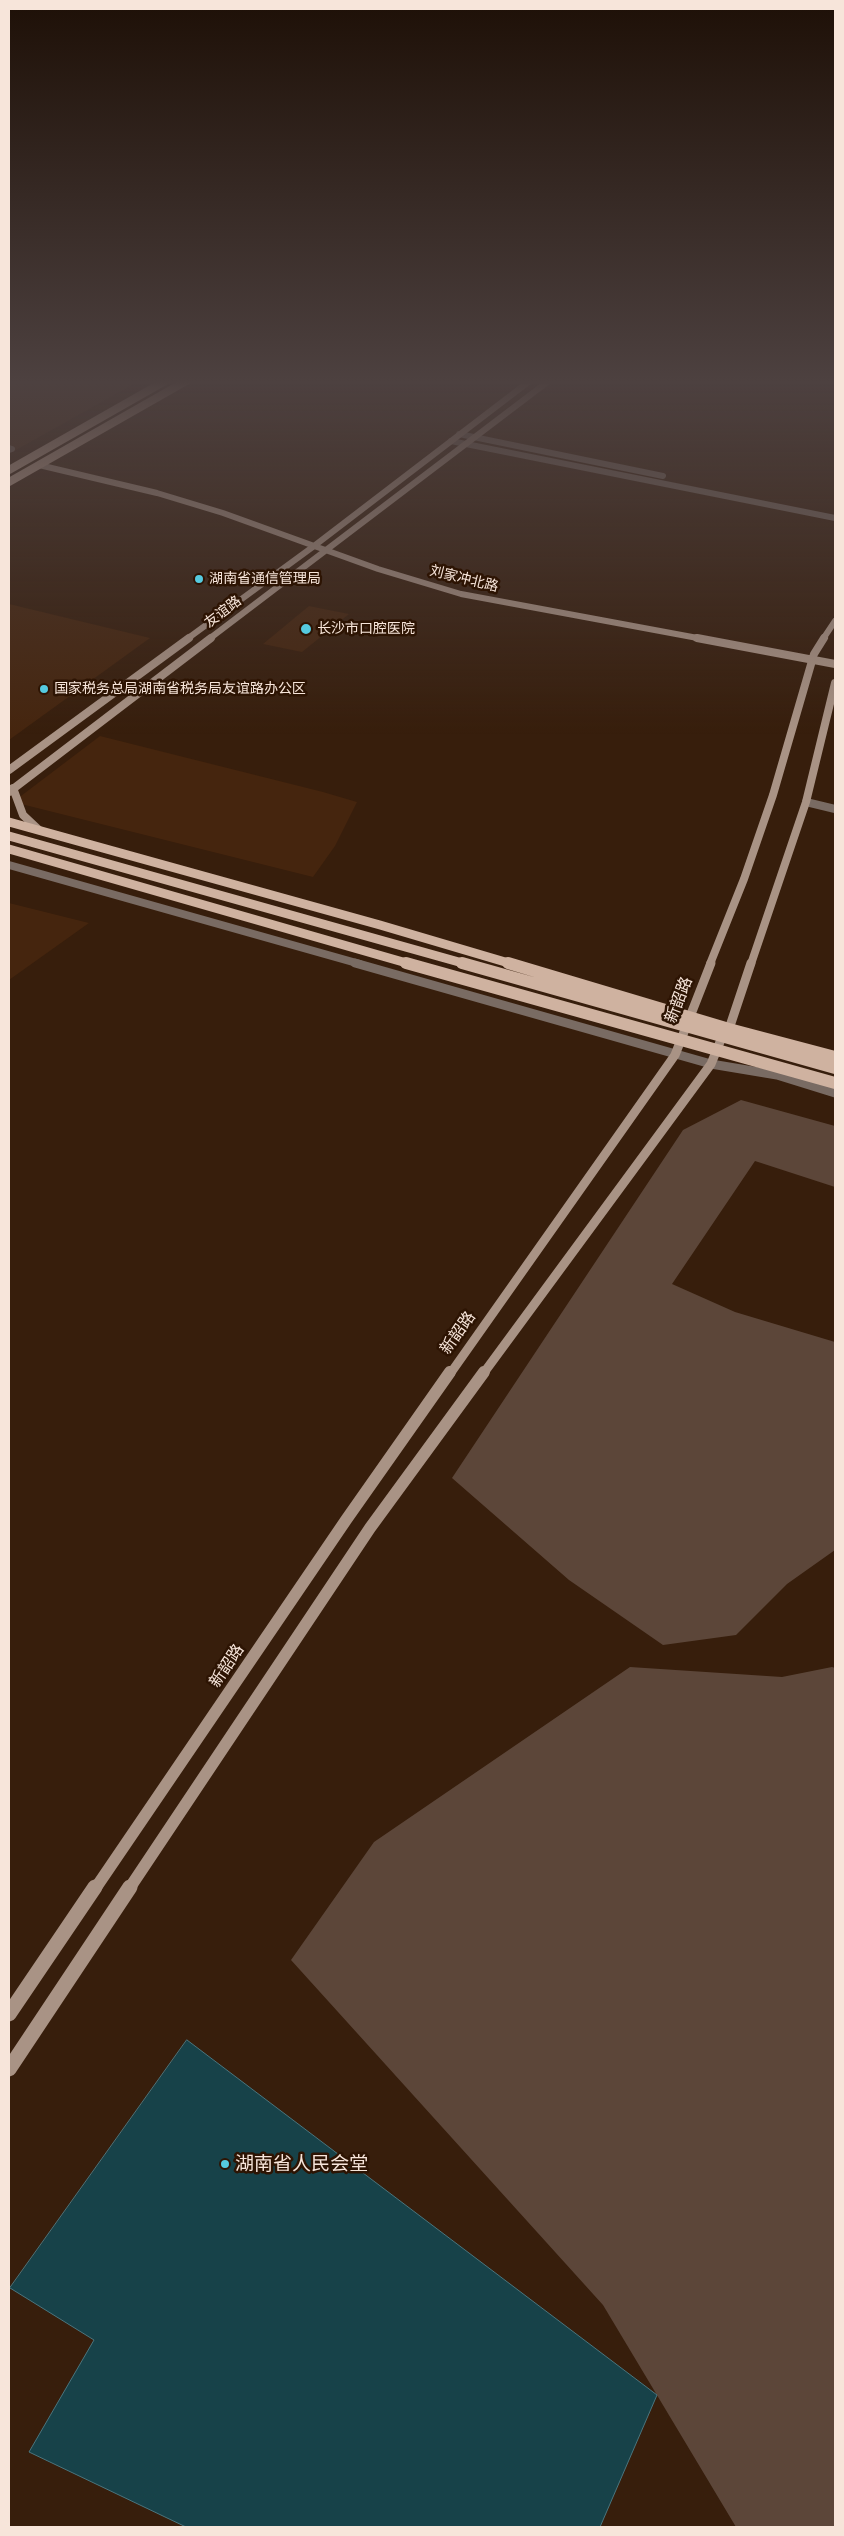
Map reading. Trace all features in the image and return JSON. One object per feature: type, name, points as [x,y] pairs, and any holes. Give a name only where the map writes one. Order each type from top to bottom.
[{"type":"main road","name":"刘家冲北路","points":[[184,498],[225,510],[327,549],[460,594],[814,657],[835,664]]},
{"type":"main road","name":"友谊路","points":[[9,770],[316,545],[377,498]]},
{"type":"main road","name":"友谊路","points":[[11,790],[395,498]]},
{"type":"main road","name":"新韶路","points":[[9,2014],[346,1520],[676,1053],[744,879],[774,795],[814,657],[835,621]]},
{"type":"main road","name":"刘家冲北路","points":[[814,657],[835,657]]},
{"type":"main road","points":[[9,2069],[370,1528],[712,1064],[716,1050],[725,1033],[806,802],[835,683]]},
{"type":"main road","points":[[11,790],[23,815],[39,830]]},
{"type":"main road","points":[[9,822],[370,923],[835,1068]]},
{"type":"main road","points":[[9,836],[687,1021]]},
{"type":"main road","points":[[9,849],[835,1083]]},
{"type":"main road","points":[[725,1033],[835,1057]]},
{"type":"street","points":[[738,498],[835,518]]},
{"type":"street","points":[[769,498],[835,512]]},
{"type":"street","points":[[806,802],[835,809]]},
{"type":"street","points":[[9,865],[712,1064],[777,1075],[835,1093]]},
{"type":"shaded area","name":"国家税务总局湖南省税务局友谊路办公区","points":[[9,604],[150,638],[9,740]]},
{"type":"shaded area","name":"长沙市口腔医院","points":[[309,606],[349,614],[302,652],[263,644]]},
{"type":"shaded area","points":[[100,736],[357,802],[335,846],[313,877],[13,802]]},
{"type":"shaded area","points":[[9,903],[89,923],[9,980]]},
{"type":"shaded area","points":[[741,1100],[835,1126],[835,1187],[755,1161],[672,1284],[735,1312],[835,1342],[835,1550],[787,1584],[736,1635],[663,1645],[569,1580],[452,1478],[683,1130]]},
{"type":"shaded area","points":[[630,1667],[782,1677],[835,1668],[835,2527],[736,2527],[603,2305],[291,1960],[374,1842]]},
{"type":"building","name":"湖南省人民会堂","points":[[187,2040],[657,2395],[600,2527],[186,2527],[29,2452],[94,2340],[10,2288]]},
{"type":"place","name":"湖南省通信管理局","points":[[199,579]]},
{"type":"place","name":"长沙市口腔医院","points":[[306,629]]},
{"type":"place","name":"国家税务总局湖南省税务局友谊路办公区","points":[[44,689]]},
{"type":"place","name":"湖南省人民会堂","points":[[225,2164]]}]
